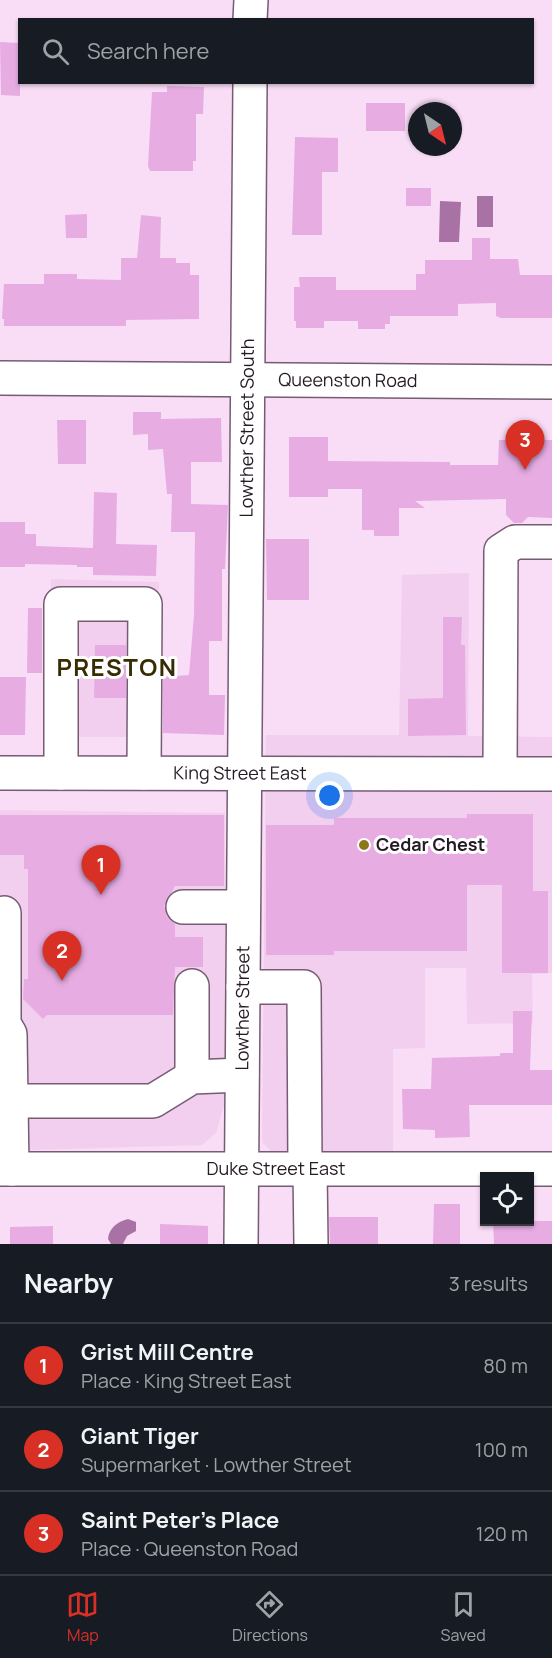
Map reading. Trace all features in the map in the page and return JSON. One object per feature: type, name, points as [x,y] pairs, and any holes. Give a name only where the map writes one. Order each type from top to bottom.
[{"type":"street","points":[[250,18],[251,0]]},
{"type":"street","name":"Lowther Street South","points":[[243,773],[250,84]]},
{"type":"street","name":"Queenston Road","points":[[0,378],[552,382]]},
{"type":"street","points":[[500,773],[501,551],[515,542],[552,542]]},
{"type":"street","points":[[61,772],[61,604],[145,604],[144,773]]},
{"type":"street","name":"King Street East","points":[[0,773],[552,774]]},
{"type":"street","name":"Lowther Street","points":[[241,1244],[243,773]]},
{"type":"street","points":[[183,907],[243,907]]},
{"type":"street","points":[[4,913],[4,1024],[10,1034],[11,1101],[6,1169]]},
{"type":"street","points":[[192,986],[192,1077]]},
{"type":"street","points":[[243,987],[304,987],[311,1244]]},
{"type":"street","points":[[11,1101],[153,1101],[192,1077],[242,1076]]},
{"type":"street","name":"Duke Street East","points":[[6,1169],[552,1169]]},
{"type":"shaded area","points":[[477,196],[493,196],[493,227],[477,227]]},
{"type":"shaded area","points":[[440,201],[461,202],[459,242],[439,242]]},
{"type":"shaded area","points":[[469,573],[468,736],[552,737],[552,973],[532,974],[533,1023],[467,1024],[466,968],[425,968],[425,1048],[393,1049],[393,1151],[272,1152],[263,1143],[262,1137],[266,735],[399,735],[402,575]]},
{"type":"shaded area","points":[[51,579],[159,582],[158,737],[50,737]]},
{"type":"shaded area","points":[[0,810],[225,813],[225,1102],[216,1133],[202,1145],[0,1151]]},
{"type":"shaded area","points":[[128,1219],[136,1222],[136,1231],[127,1236],[123,1244],[111,1244],[108,1239],[112,1229]]},
{"type":"building","points":[[0,42],[18,43],[20,96],[1,95]]},
{"type":"building","points":[[167,86],[204,87],[203,114],[196,114],[196,161],[193,161],[193,171],[150,171],[148,166],[152,92],[167,92]]},
{"type":"building","points":[[366,103],[405,103],[405,131],[366,131]]},
{"type":"building","points":[[295,137],[338,138],[338,172],[322,172],[322,235],[292,235]]},
{"type":"building","points":[[406,188],[431,188],[431,206],[406,206]]},
{"type":"building","points":[[87,214],[87,238],[66,238],[65,215]]},
{"type":"building","points":[[141,215],[161,217],[160,258],[176,258],[176,263],[190,263],[190,275],[199,275],[199,319],[126,320],[126,326],[4,326],[4,319],[2,319],[4,284],[44,284],[44,274],[77,274],[77,279],[121,280],[121,258],[137,258]]},
{"type":"building","points":[[472,238],[490,238],[490,259],[518,259],[520,275],[552,275],[552,318],[501,318],[496,316],[496,303],[458,304],[458,316],[390,316],[390,324],[385,324],[385,329],[358,329],[358,321],[324,321],[324,328],[296,328],[294,287],[300,287],[299,277],[336,277],[336,290],[416,290],[416,274],[425,274],[425,260],[472,260]]},
{"type":"building","points":[[133,412],[161,412],[161,419],[221,418],[222,462],[191,462],[191,504],[228,505],[225,569],[222,569],[222,641],[209,641],[209,695],[225,695],[224,735],[163,733],[163,677],[189,675],[194,615],[195,532],[171,532],[172,494],[167,494],[163,449],[148,450],[148,434],[133,435]]},
{"type":"building","points":[[57,420],[86,420],[86,464],[58,464]]},
{"type":"building","points":[[289,437],[328,437],[328,461],[450,462],[450,465],[498,465],[499,440],[552,440],[552,518],[528,517],[522,523],[514,523],[506,515],[506,499],[415,501],[425,508],[399,508],[399,536],[374,536],[374,530],[362,530],[362,489],[328,489],[328,497],[289,497]]},
{"type":"building","points":[[94,492],[117,493],[116,544],[157,545],[156,576],[93,575],[93,567],[77,567],[77,565],[25,564],[25,567],[0,567],[0,522],[25,522],[25,534],[36,534],[36,546],[93,548]]},
{"type":"building","points":[[266,539],[309,539],[309,600],[267,600]]},
{"type":"building","points":[[28,608],[42,608],[42,673],[27,673]]},
{"type":"building","points":[[443,617],[462,617],[461,645],[465,645],[466,735],[408,736],[408,699],[443,698]]},
{"type":"building","points":[[95,645],[126,645],[126,698],[94,698]]},
{"type":"building","points":[[0,677],[26,677],[25,735],[0,735]]},
{"type":"building","points":[[467,814],[533,814],[533,891],[548,891],[548,973],[502,973],[502,885],[467,885],[467,951],[334,951],[334,955],[266,955],[266,825],[334,825],[334,818],[467,818]]},
{"type":"building","points":[[0,815],[224,815],[224,886],[175,886],[164,906],[167,917],[175,924],[175,937],[203,937],[203,967],[175,967],[173,1015],[47,1015],[43,1019],[23,999],[24,979],[28,979],[28,869],[24,869],[24,855],[0,855]]},
{"type":"building","points":[[513,1011],[532,1011],[530,1070],[552,1070],[552,1105],[469,1105],[470,1137],[435,1138],[435,1130],[403,1129],[402,1089],[431,1089],[432,1058],[500,1056],[500,1053],[513,1053]]},
{"type":"building","points":[[434,1204],[460,1204],[460,1244],[433,1244]]},
{"type":"building","points":[[329,1217],[378,1217],[378,1244],[330,1244]]},
{"type":"building","points":[[534,1221],[552,1221],[552,1244],[494,1244],[493,1226],[534,1226]]},
{"type":"building","points":[[160,1224],[208,1226],[208,1244],[160,1244]]},
{"type":"building","points":[[53,1226],[53,1244],[10,1244],[10,1227]]},
{"type":"place","name":"Saint Peter's Place","points":[[525,470]]},
{"type":"place","name":"Cedar Chest","points":[[364,845]]},
{"type":"place","name":"Grist Mill Centre","points":[[101,895]]},
{"type":"place","name":"Giant Tiger","points":[[62,981]]},
{"type":"district","name":"PRESTON","points":[[117,668]]}]
